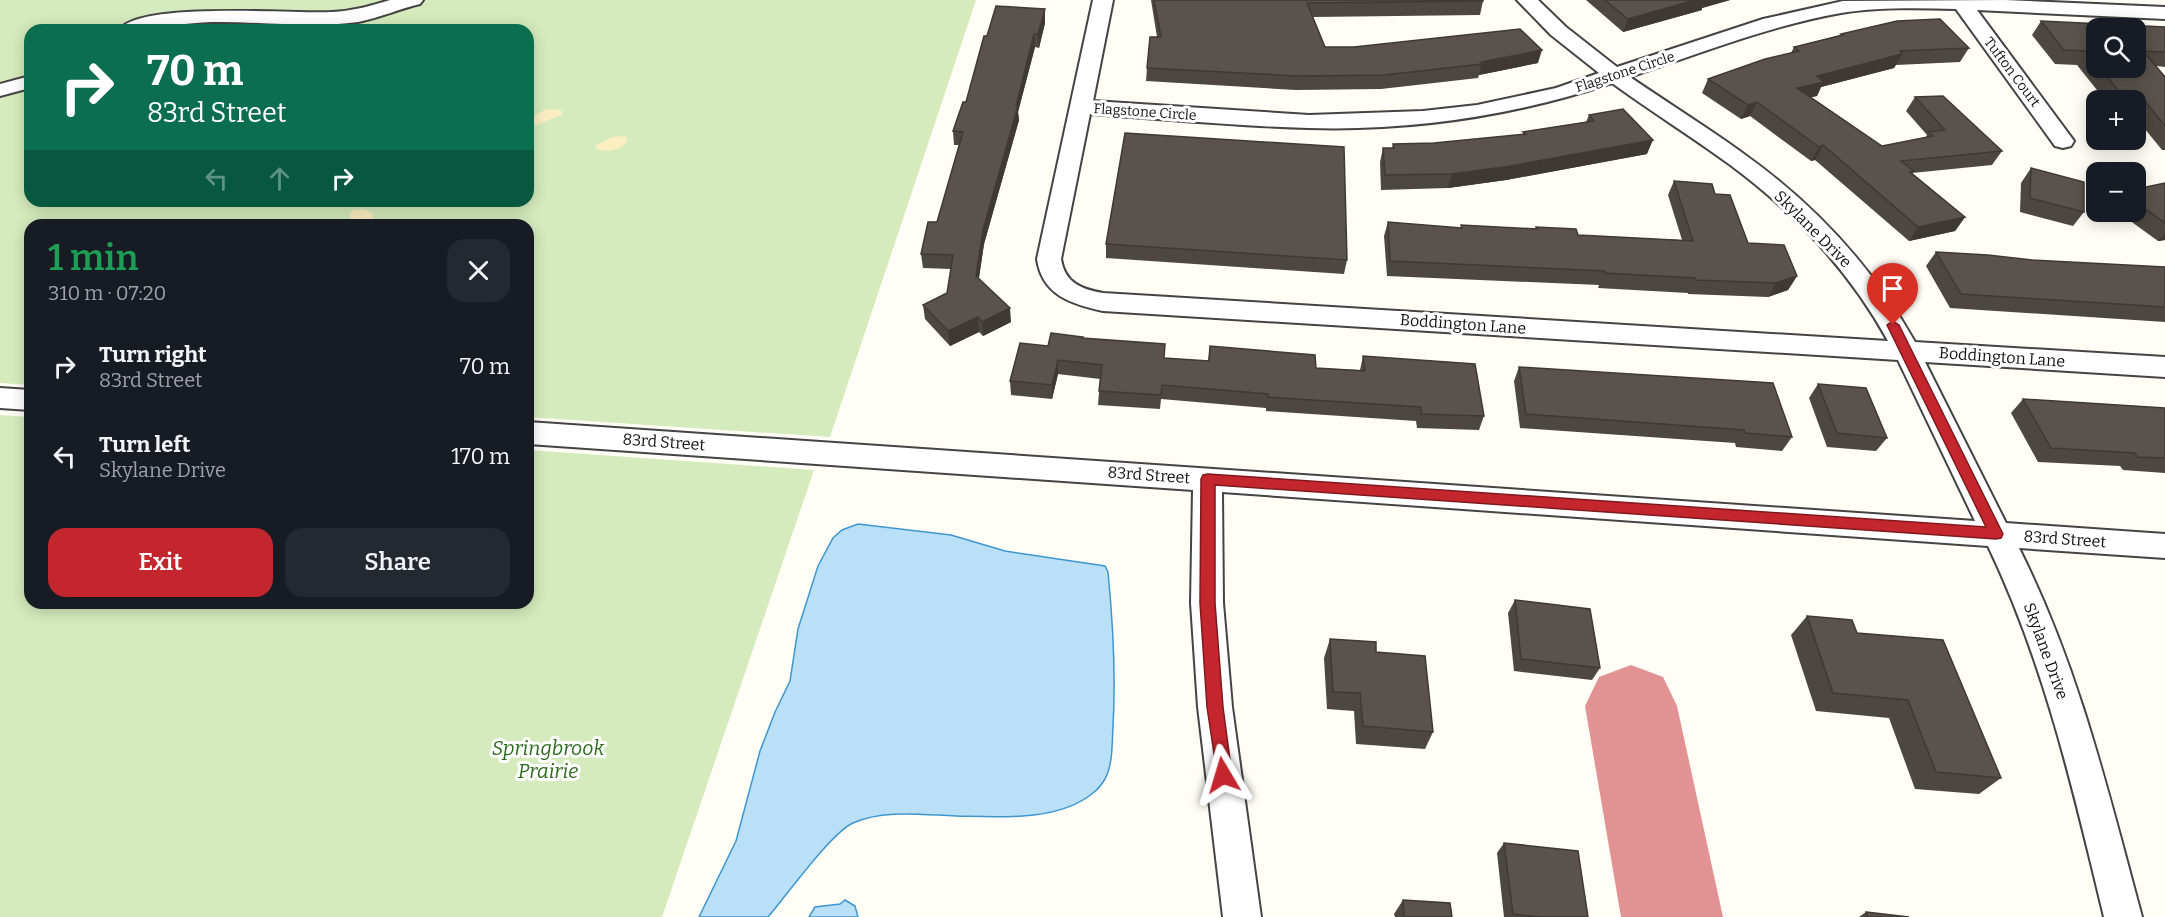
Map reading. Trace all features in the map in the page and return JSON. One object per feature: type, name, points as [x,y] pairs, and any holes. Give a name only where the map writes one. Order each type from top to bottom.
[{"type":"street","points":[[144,24],[198,18],[356,16],[413,0]]},
{"type":"street","name":"Boddington Lane","points":[[1102,0],[1048,259],[1049,270],[1055,281],[1066,291],[1082,298],[1103,302],[2165,367]]},
{"type":"street","name":"Skylane Drive","points":[[1527,0],[1558,31],[1617,76],[1762,179],[1802,213],[1836,247],[1868,286],[1893,325],[1906,351],[2020,582],[2049,652],[2069,712],[2123,917]]},
{"type":"street","name":"Flagstone Circle","points":[[1080,107],[1275,120],[1367,122],[1477,111],[1528,102],[1617,76],[1770,23],[1816,12],[1875,4],[1961,3],[2165,13]]},
{"type":"street","name":"Tufton Court","points":[[1961,3],[2063,141]]},
{"type":"street","points":[[0,90],[24,84]]},
{"type":"street","points":[[0,398],[24,400]]},
{"type":"street","name":"83rd Street","points":[[534,433],[2165,546]]},
{"type":"street","points":[[1208,479],[1207,603],[1214,695],[1242,917]]},
{"type":"green space","points":[[0,0],[976,0],[830,437],[534,417],[534,219],[24,219],[24,385],[0,383]]},
{"type":"green space","name":"Springbrook Prairie","points":[[0,415],[24,417],[24,609],[534,609],[534,450],[814,470],[662,917],[0,917]]},
{"type":"sand","points":[[547,109],[561,110],[563,114],[534,126],[534,115]]},
{"type":"sand","points":[[625,136],[628,141],[617,149],[604,151],[596,148],[596,145],[613,137]]},
{"type":"sand","points":[[364,209],[372,213],[374,219],[351,219],[350,213],[353,210]]},
{"type":"water","points":[[858,524],[951,535],[1005,551],[1105,566],[1110,591],[1114,668],[1112,746],[1108,773],[1093,793],[1079,802],[1045,813],[1009,817],[890,814],[853,823],[833,839],[768,917],[699,917],[736,841],[760,751],[790,681],[798,629],[818,566],[833,538],[842,530]]},
{"type":"water","points":[[845,900],[855,906],[858,917],[809,917],[815,907],[840,904]]},
{"type":"building","points":[[1154,0],[1483,0],[1307,3],[1325,47],[1354,47],[1520,29],[1542,50],[1481,62],[1482,64],[1384,75],[1298,76],[1147,68],[1150,37],[1161,37]]},
{"type":"building","points":[[1605,0],[1695,0],[1628,19]]},
{"type":"building","points":[[996,6],[1045,9],[1038,34],[1034,34],[1016,106],[1018,106],[983,230],[976,276],[1010,308],[982,322],[978,317],[948,331],[923,305],[947,293],[953,255],[921,254],[928,222],[937,222],[963,132],[953,131],[963,102],[966,102],[984,36],[987,36]]},
{"type":"building","points":[[1940,19],[1969,48],[1900,51],[1902,54],[1817,76],[1824,82],[1797,88],[1882,146],[1933,136],[1929,132],[1945,130],[1915,97],[1943,96],[2002,151],[1901,161],[1914,171],[1910,172],[1965,217],[1918,227],[1823,145],[1819,147],[1757,102],[1748,105],[1708,79],[1765,59],[1799,51],[1794,47],[1843,35],[1841,34],[1897,21]]},
{"type":"building","points":[[2041,21],[2086,23],[2086,51],[2064,50]]},
{"type":"building","points":[[2146,26],[2165,27],[2165,52],[2146,51]]},
{"type":"building","points":[[2146,55],[2165,77],[2165,126],[2146,102],[2146,90],[2118,90],[2108,78],[2146,78]]},
{"type":"building","points":[[1623,109],[1653,140],[1511,166],[1452,174],[1385,175],[1383,148],[1394,148],[1393,144],[1434,143],[1526,134],[1523,132],[1594,121],[1589,115]]},
{"type":"building","points":[[1125,133],[1344,147],[1347,260],[1106,244]]},
{"type":"building","points":[[2031,168],[2084,182],[2084,212],[2030,198]]},
{"type":"building","points":[[1674,181],[1712,184],[1715,194],[1730,195],[1748,243],[1784,245],[1797,276],[1776,283],[1695,280],[1695,278],[1604,273],[1605,271],[1390,261],[1388,222],[1462,228],[1461,225],[1576,229],[1578,235],[1693,241]]},
{"type":"building","points":[[2165,183],[2165,223],[2146,209],[2146,187]]},
{"type":"building","points":[[1936,252],[2165,267],[2165,307],[1961,294]]},
{"type":"building","points":[[1051,333],[1082,338],[1165,344],[1164,358],[1209,361],[1210,346],[1315,355],[1316,368],[1365,371],[1363,356],[1475,364],[1484,416],[1421,414],[1421,407],[1268,397],[1268,394],[1162,385],[1161,395],[1099,391],[1102,365],[1058,360],[1052,385],[1010,381],[1020,343],[1048,346]]},
{"type":"building","points":[[1519,367],[1773,383],[1792,437],[1745,433],[1744,430],[1526,414]]},
{"type":"building","points":[[1818,384],[1866,388],[1887,438],[1837,433]]},
{"type":"building","points":[[2023,399],[2165,408],[2165,458],[2137,457],[2135,453],[2051,448]]},
{"type":"building","points":[[1515,600],[1590,609],[1600,668],[1521,659]]},
{"type":"building","points":[[1807,616],[1852,620],[1857,633],[1943,640],[2001,778],[1936,772],[1908,700],[1833,693]]},
{"type":"building","points":[[1330,639],[1376,642],[1376,652],[1425,656],[1433,732],[1363,726],[1360,693],[1333,692]]},
{"type":"building","points":[[1504,843],[1578,851],[1588,917],[1539,917],[1513,914]]},
{"type":"building","points":[[1403,900],[1450,903],[1452,917],[1404,917]]},
{"type":"building","points":[[1866,912],[1909,917],[1867,917]]},
{"type":"taxiway","points":[[1631,706],[1672,917]]},
{"type":"route","points":[[1223,775],[1207,603],[1208,479],[1996,534],[1893,325]]}]
